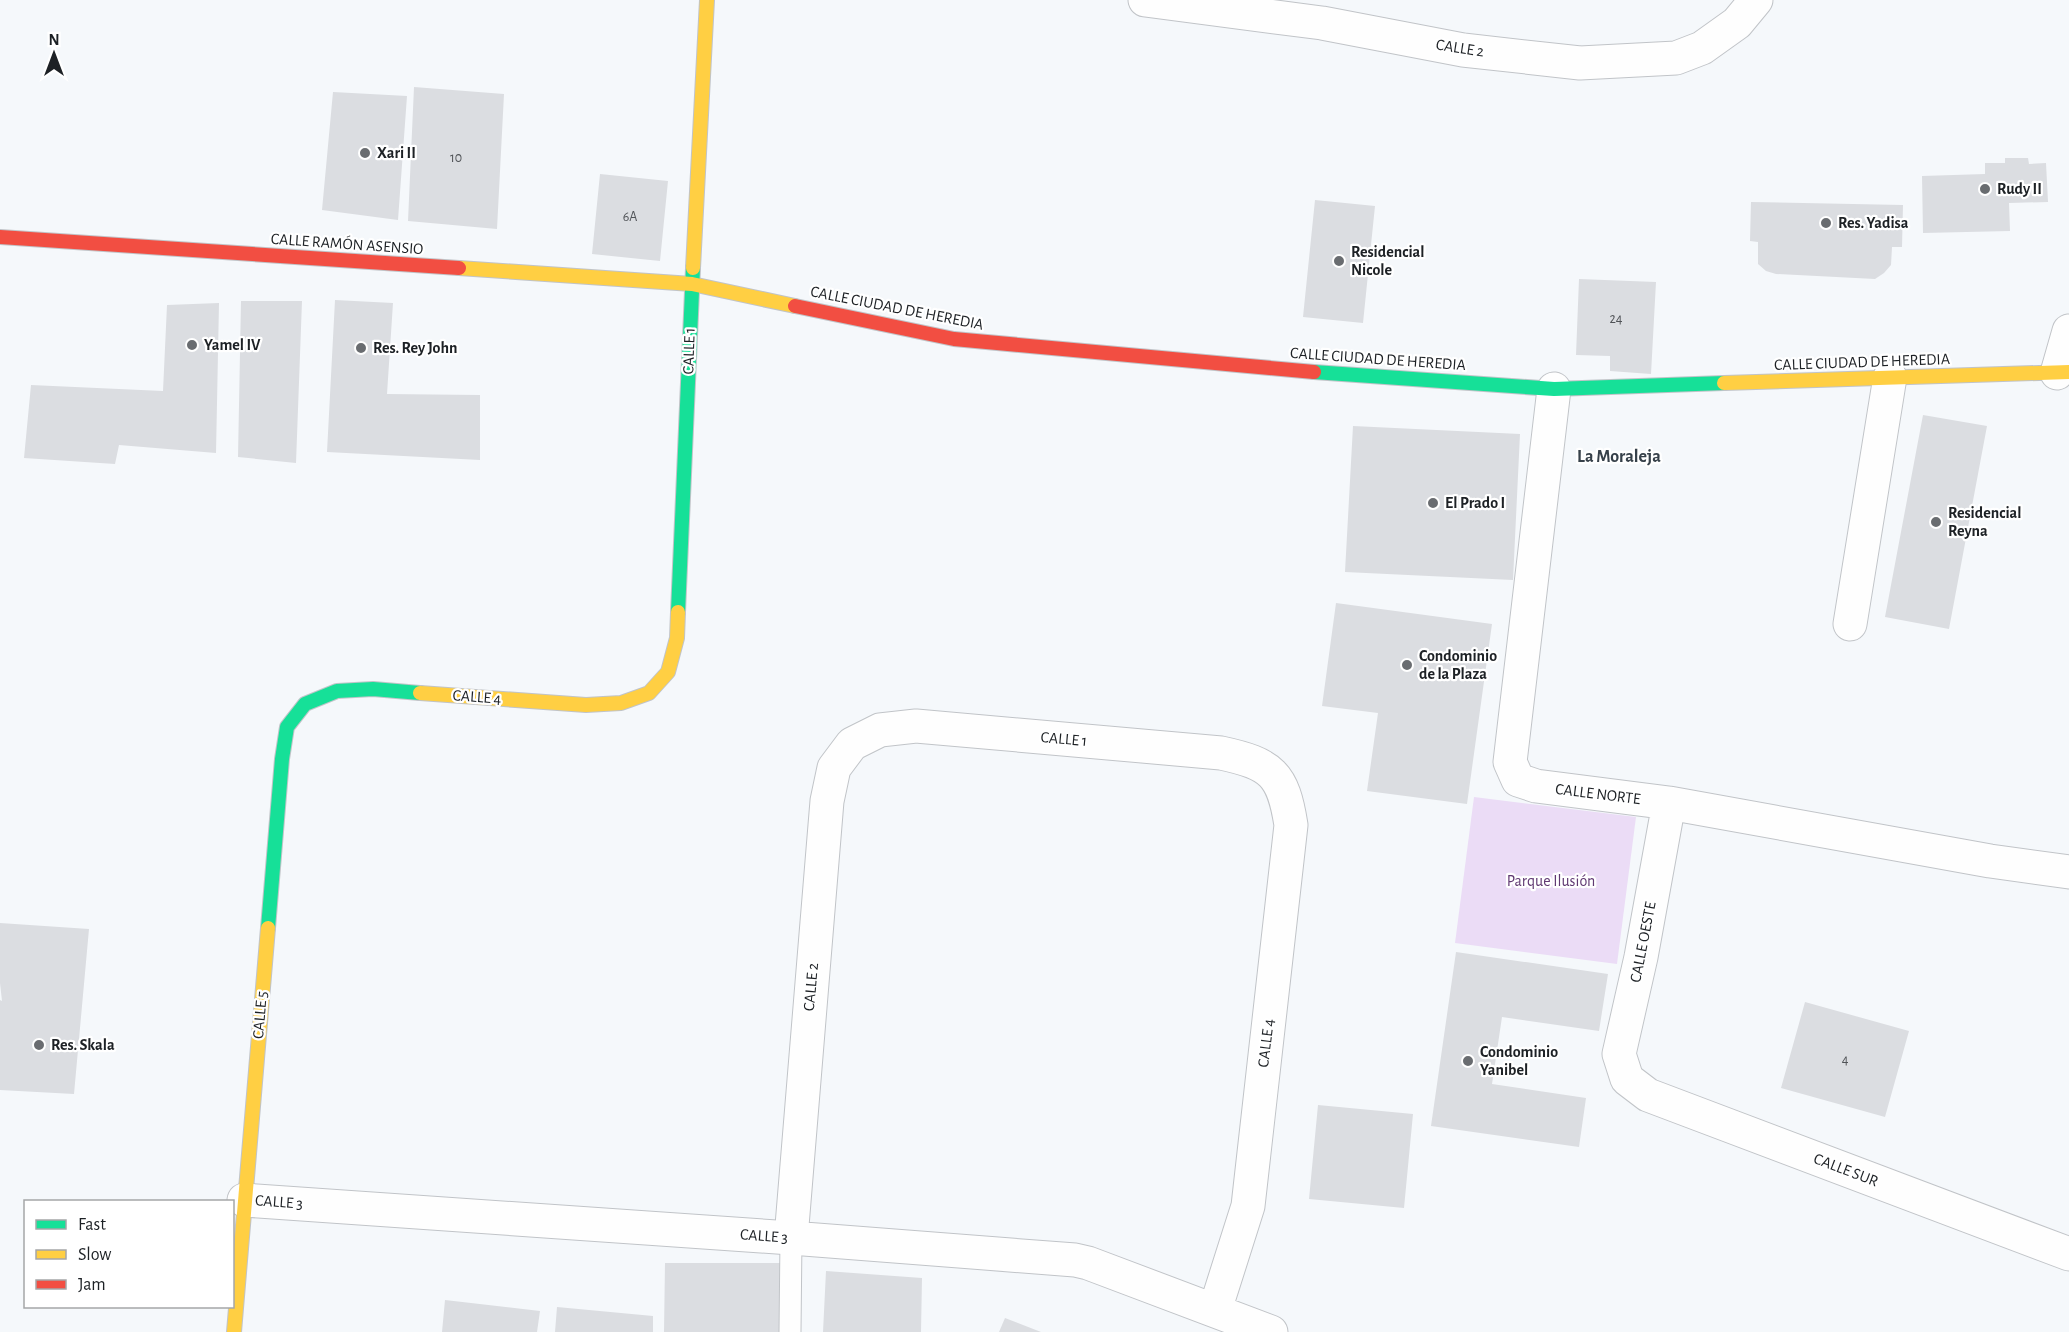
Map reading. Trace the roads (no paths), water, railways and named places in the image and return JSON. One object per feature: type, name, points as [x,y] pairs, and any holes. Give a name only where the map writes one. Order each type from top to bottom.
[{"type":"street","name":"CALLE 1","points":[[649,693],[668,672],[677,638],[707,0]]},
{"type":"street","name":"CALLE 2","points":[[1145,0],[1322,23],[1463,50],[1580,63],[1676,58],[1702,48],[1737,23],[1756,0]]},
{"type":"street","name":"CALLE RAMÓN ASENSIO","points":[[0,237],[692,284]]},
{"type":"street","name":"CALLE CIUDAD DE HEREDIA","points":[[692,284],[954,339],[1279,369],[1554,388],[2063,372]]},
{"type":"street","points":[[2063,372],[2069,332]]},
{"type":"street","points":[[1850,624],[1890,377]]},
{"type":"street","name":"CALLE NORTE","points":[[1554,388],[1510,762],[1518,780],[1536,786],[1669,802],[1990,861],[2069,872]]},
{"type":"street","name":"CALLE 4","points":[[305,704],[337,691],[373,689],[586,705],[621,703],[649,693]]},
{"type":"street","name":"CALLE 5","points":[[234,1332],[282,759],[287,727],[305,704]]},
{"type":"street","name":"CALLE 1","points":[[852,744],[880,730],[916,726],[1221,753],[1248,759],[1274,774]]},
{"type":"street","name":"CALLE 2","points":[[791,1238],[827,801],[834,768],[852,744]]},
{"type":"street","name":"CALLE 4","points":[[1215,1310],[1248,1206],[1291,825],[1287,798],[1274,774]]},
{"type":"street","name":"CALLE OESTE","points":[[1627,1079],[1619,1054],[1641,957],[1669,802]]},
{"type":"street","name":"CALLE SUR","points":[[1627,1079],[1648,1095],[2069,1254]]},
{"type":"street","name":"CALLE 3","points":[[244,1200],[1075,1260],[1215,1310],[1254,1329]]},
{"type":"lane","points":[[790,1332],[791,1238]]},
{"type":"place","name":"Xari II","points":[[365,153]]},
{"type":"place","name":"Rudy II","points":[[1985,189]]},
{"type":"place","name":"Res. Yadisa","points":[[1826,223]]},
{"type":"place","name":"Residencial Nicole","points":[[1339,261]]},
{"type":"place","name":"Yamel IV","points":[[192,345]]},
{"type":"place","name":"Res. Rey John","points":[[361,348]]},
{"type":"place","name":"El Prado I","points":[[1433,503]]},
{"type":"place","name":"Residencial Reyna","points":[[1936,522]]},
{"type":"place","name":"Condominio de la Plaza","points":[[1407,665]]},
{"type":"place","name":"Res. Skala","points":[[39,1045]]},
{"type":"place","name":"Condominio Yanibel","points":[[1468,1061]]},
{"type":"district","name":"La Moraleja","points":[[1619,457]]},
{"type":"park label","name":"Parque Ilusión","points":[[1551,881]]}]
